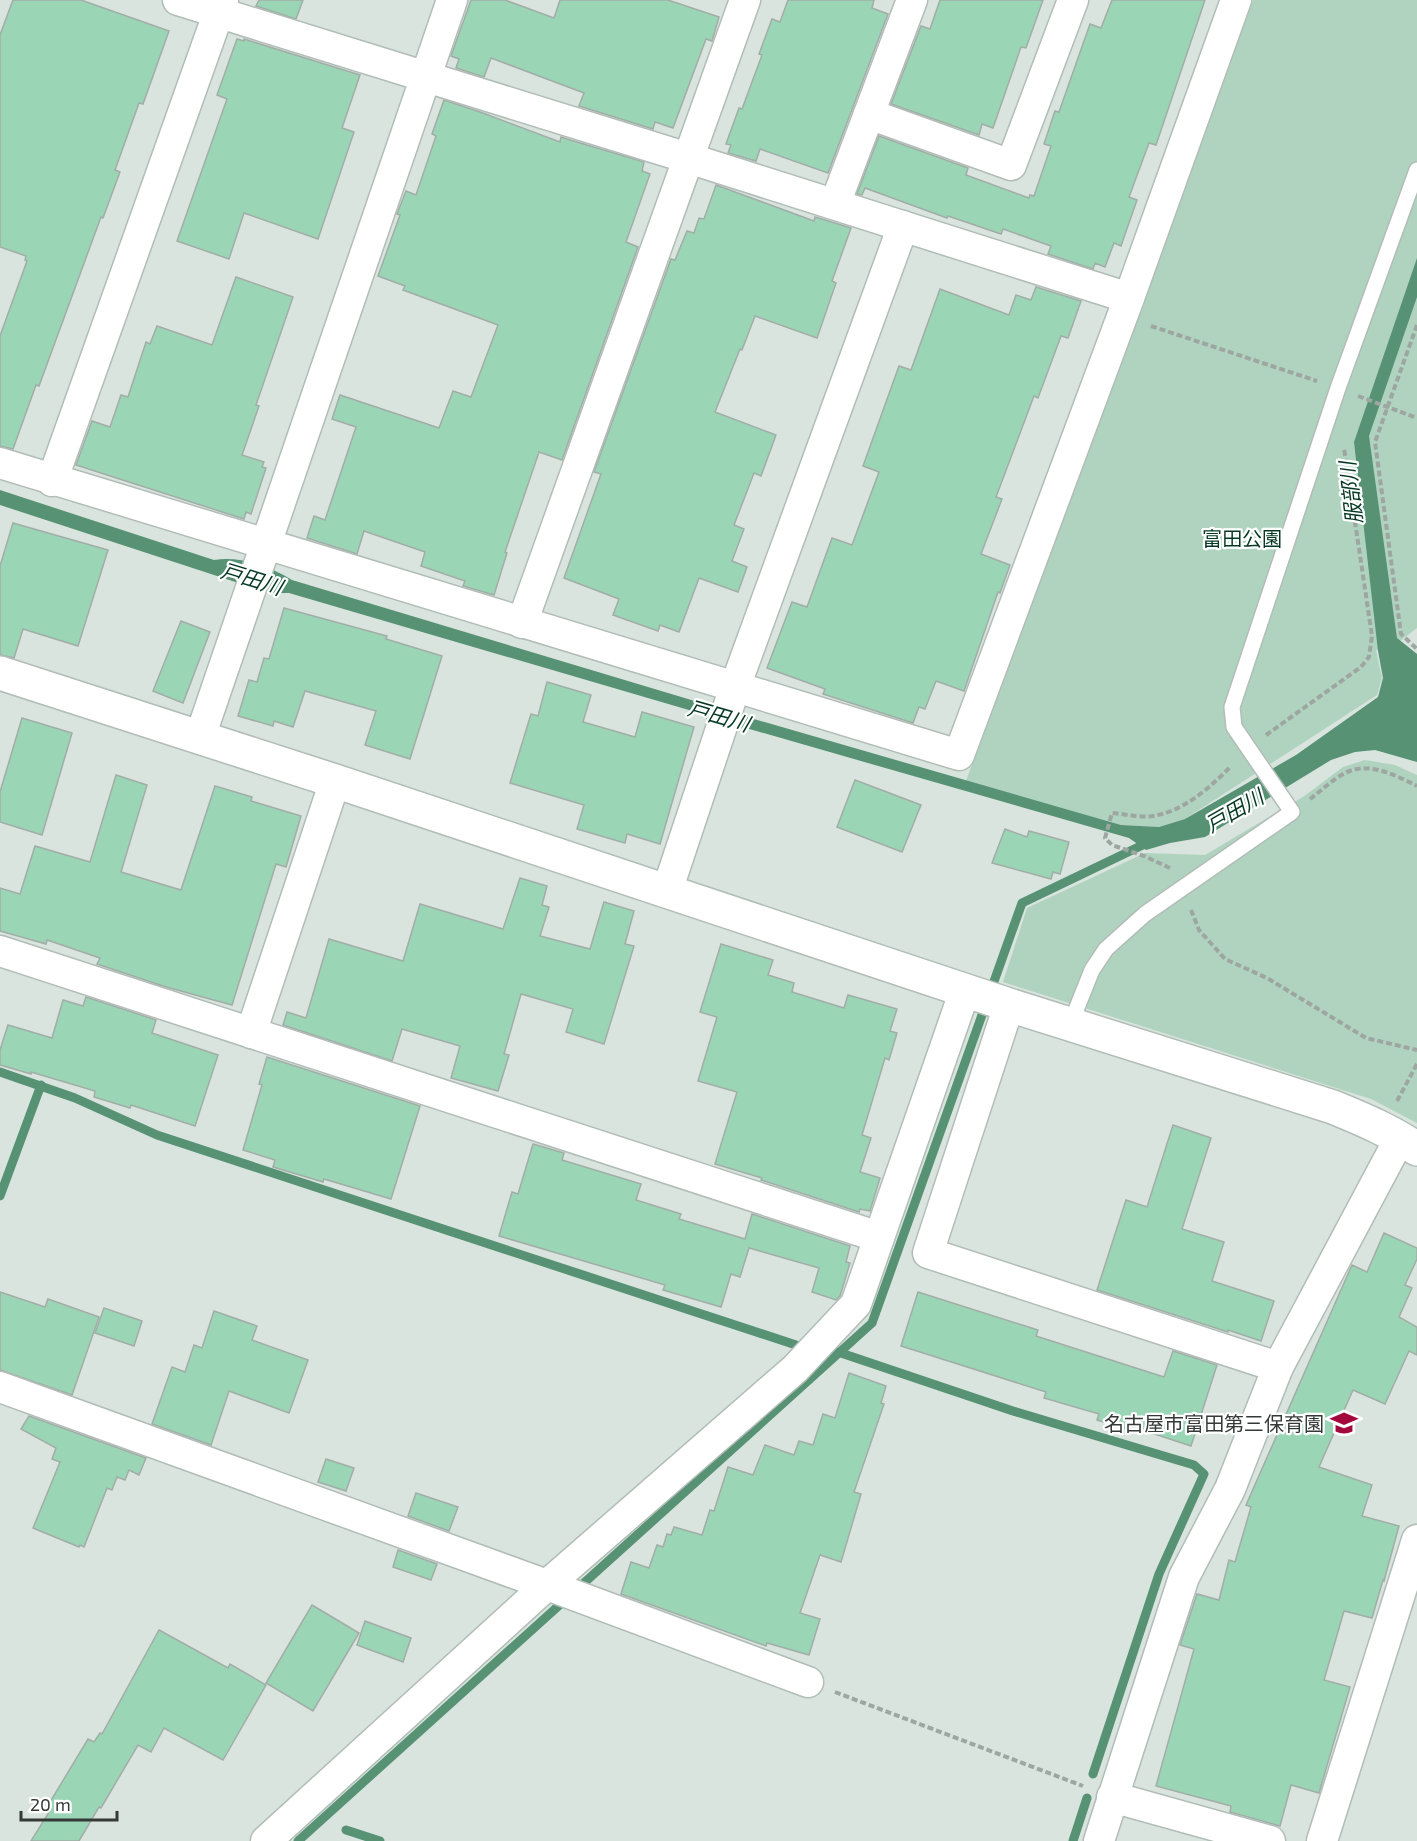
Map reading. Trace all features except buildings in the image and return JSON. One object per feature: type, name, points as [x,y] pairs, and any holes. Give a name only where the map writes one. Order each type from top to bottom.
[{"type":"street","points":[[178,0],[221,6],[426,76],[903,226],[1125,307]]},
{"type":"street","points":[[200,737],[452,0]]},
{"type":"street","points":[[522,623],[745,0]]},
{"type":"street","points":[[835,204],[912,0]]},
{"type":"street","points":[[869,114],[1011,165],[1073,0]]},
{"type":"street","points":[[0,464],[262,554],[522,623],[732,696],[959,755],[1236,0]]},
{"type":"street","points":[[52,480],[221,6]]},
{"type":"street","points":[[666,891],[732,696],[903,226]]},
{"type":"street","points":[[0,674],[335,781],[1070,1025],[1333,1107],[1400,1138],[1278,1367],[1230,1489],[1184,1577],[1099,1841]]},
{"type":"street","points":[[251,1033],[335,781]]},
{"type":"street","points":[[0,951],[879,1237]]},
{"type":"street","points":[[266,1841],[564,1591],[795,1370],[856,1304],[965,990]]},
{"type":"street","points":[[1009,1005],[928,1253],[1278,1367]]},
{"type":"street","points":[[0,1387],[808,1682]]},
{"type":"street","points":[[1323,1841],[1417,1540]]},
{"type":"street","points":[[1112,1797],[1270,1841]]},
{"type":"lane","points":[[1070,1025],[1092,970],[1106,949],[1145,914],[1291,810],[1234,727],[1232,707],[1338,388],[1417,170]]},
{"type":"path","points":[[1125,307],[1338,388]]},
{"type":"path","points":[[1417,325],[1385,406],[1375,442],[1401,634],[1417,649]]},
{"type":"path","points":[[1356,407],[1361,397],[1417,418]]},
{"type":"path","points":[[1343,439],[1372,636],[1369,657],[1361,668],[1249,750],[1196,797],[1157,816],[1112,813],[1104,838],[1112,846],[1139,854],[1178,872],[1199,930],[1225,959],[1267,978],[1366,1038],[1417,1050]]},
{"type":"path","points":[[1291,810],[1345,773],[1364,768],[1389,772],[1417,786]]},
{"type":"path","points":[[1400,1138],[1417,1064]]},
{"type":"path","points":[[808,1682],[1112,1797]]},
{"type":"green space","name":"富田公園","points":[[1253,0],[1417,0],[1417,628],[1395,645],[1376,650],[1382,678],[1377,695],[1185,819],[1159,827],[1121,825],[966,781]]},
{"type":"green space","points":[[1365,760],[1395,765],[1417,775],[1417,1123],[1371,1099],[1003,982],[1027,908],[1145,853],[1205,855],[1303,797],[1343,767]]},
{"type":"water","name":"戸田川","points":[[1417,258],[1417,297],[1369,436],[1397,638],[1417,654],[1417,762],[1375,750],[1355,752],[1331,760],[1205,837],[1146,850],[1129,838],[746,728],[721,726],[709,721],[699,713],[289,593],[269,593],[0,505],[0,490],[214,560],[234,559],[254,563],[292,580],[708,705],[744,712],[747,717],[1121,825],[1159,827],[1185,819],[1296,755],[1378,697],[1383,678],[1354,442]]},
{"type":"waterway","points":[[298,1841],[872,1323],[1022,903],[1151,841]]},
{"type":"waterway","points":[[0,1072],[75,1098],[157,1135],[802,1347]]},
{"type":"waterway","points":[[0,1196],[41,1085]]},
{"type":"waterway","points":[[838,1352],[1013,1411],[1194,1465],[1204,1474],[1159,1574],[1093,1774]]},
{"type":"waterway","points":[[1073,1841],[1087,1798]]},
{"type":"waterway","points":[[346,1830],[380,1841]]},
{"type":"place","name":"名古屋市富田第三保育園","points":[[1344,1423]]},
{"type":"water label","name":"服部川","points":[[1350,493]]}]
